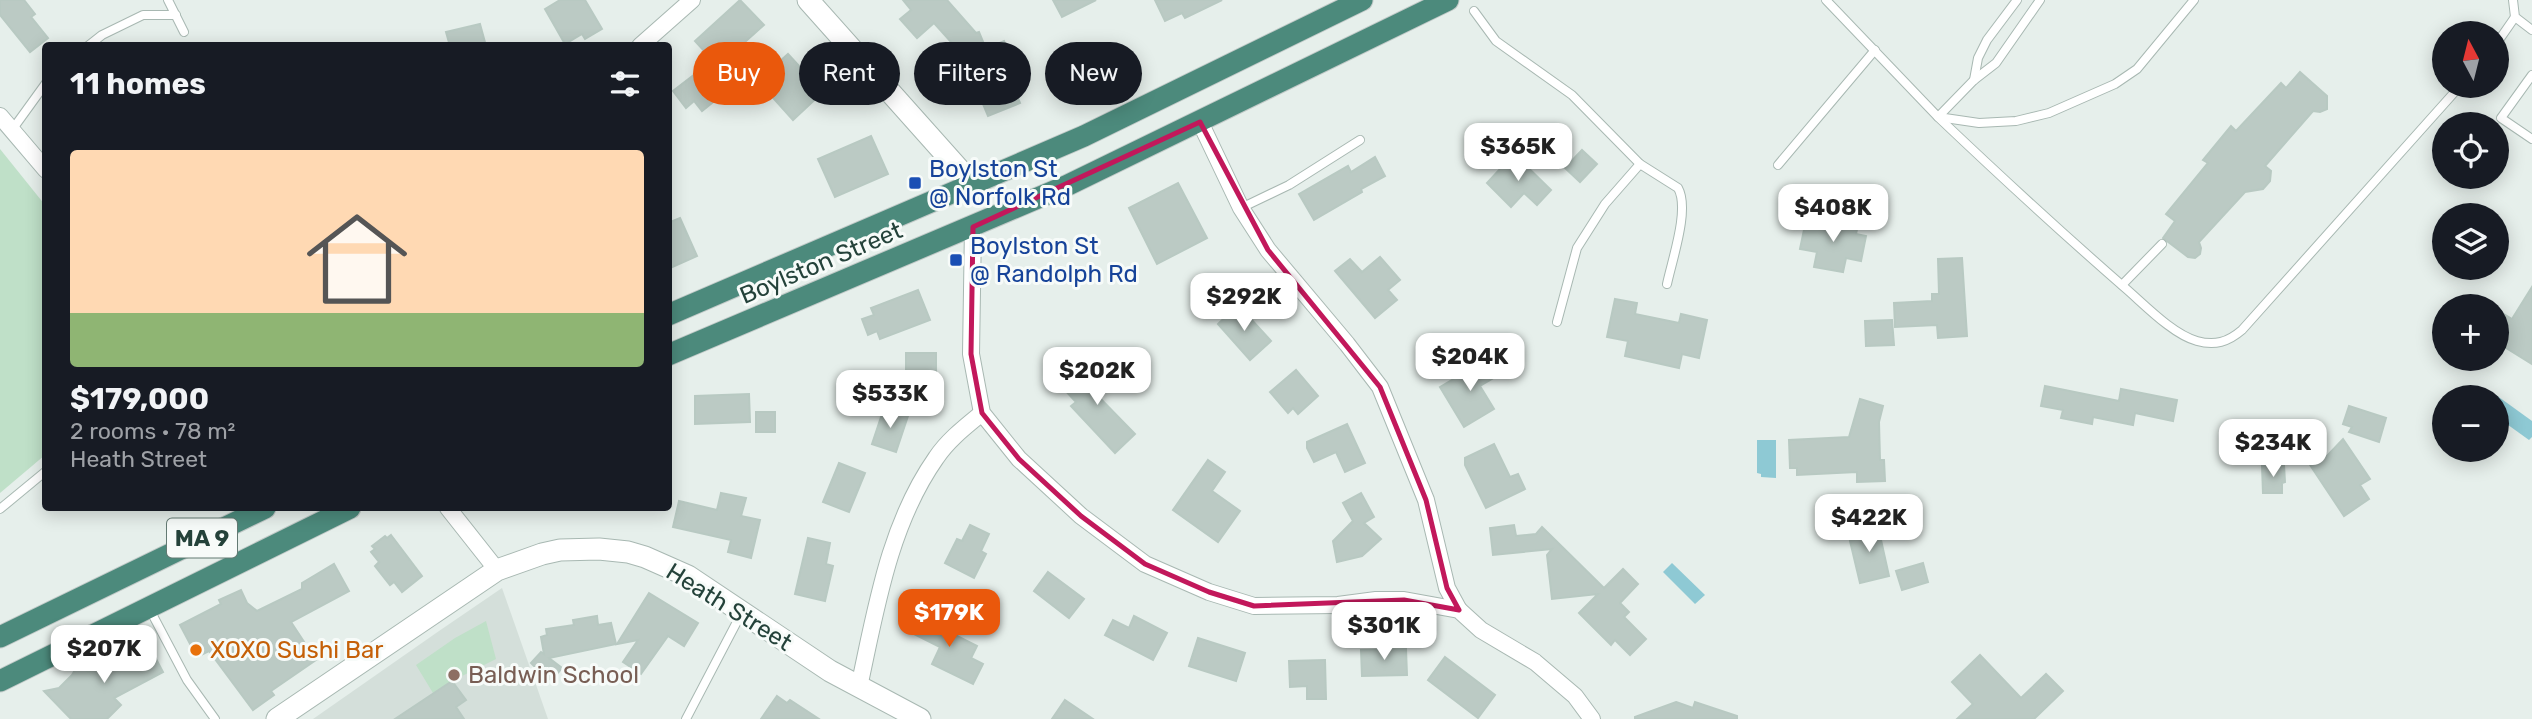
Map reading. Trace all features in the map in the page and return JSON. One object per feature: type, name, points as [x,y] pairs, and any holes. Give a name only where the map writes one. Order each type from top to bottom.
[{"type":"highway","name":"Boylston Street","points":[[672,313],[1115,122],[1362,0]]},
{"type":"highway","name":"Boylston Street","points":[[672,353],[1066,186],[1448,0]]},
{"type":"highway","name":"MA 9","points":[[0,637],[259,511]]},
{"type":"highway","name":"MA 9","points":[[0,681],[344,511]]},
{"type":"street","points":[[645,42],[692,0]]},
{"type":"street","points":[[808,0],[973,185]]},
{"type":"street","points":[[0,116],[42,165]]},
{"type":"street","points":[[1200,122],[1252,227],[1286,274],[1347,344],[1380,387],[1426,500],[1447,589],[1459,610],[1481,630],[1535,662],[1575,696],[1591,719]]},
{"type":"street","points":[[973,227],[971,354],[982,413],[1019,459],[1081,516],[1145,564],[1209,592],[1254,606],[1338,605],[1376,600],[1404,600],[1459,610]]},
{"type":"street","points":[[859,687],[896,536],[912,495],[936,457],[982,413]]},
{"type":"street","points":[[450,511],[497,570]]},
{"type":"street","name":"Heath Street","points":[[277,719],[497,570],[528,557],[560,550],[599,549],[628,552],[688,576],[807,656],[920,719]]},
{"type":"lane","points":[[168,0],[184,32]]},
{"type":"lane","points":[[1826,0],[1938,117],[2064,235],[2189,338],[2206,343],[2229,340],[2242,330],[2448,98]]},
{"type":"lane","points":[[1974,80],[1978,58],[1987,40],[2017,0]]},
{"type":"lane","points":[[1938,117],[1974,80],[1996,63],[2040,0]]},
{"type":"lane","points":[[1938,117],[1979,124],[2016,121],[2079,102],[2115,84],[2137,69],[2194,0]]},
{"type":"lane","points":[[2510,24],[2515,17],[2513,0]]},
{"type":"lane","points":[[1475,11],[1496,41],[1572,95],[1640,164],[1673,183],[1682,194],[1683,210],[1667,284]]},
{"type":"lane","points":[[93,42],[143,15],[176,15]]},
{"type":"lane","points":[[2515,17],[2532,30]]},
{"type":"lane","points":[[1778,165],[1875,50]]},
{"type":"lane","points":[[2532,75],[2501,118],[2532,139]]},
{"type":"lane","points":[[12,130],[42,89]]},
{"type":"lane","points":[[1241,208],[1289,185],[1360,140]]},
{"type":"lane","points":[[1557,322],[1577,248],[1605,204],[1640,164]]},
{"type":"lane","points":[[2122,285],[2162,244]]},
{"type":"lane","points":[[0,509],[42,474]]},
{"type":"lane","points":[[149,608],[187,680],[215,719]]},
{"type":"lane","points":[[686,719],[742,612]]},
{"type":"highlighted area","points":[[1200,122],[1268,250],[1380,387],[1426,500],[1447,588],[1459,610],[1404,600],[1254,606],[1209,592],[1145,564],[1081,516],[1019,459],[982,413],[971,354],[973,227]]},
{"type":"shaded area","name":"Baldwin School","points":[[502,588],[548,719],[313,719],[439,631]]},
{"type":"green space","points":[[0,149],[42,201],[42,458],[0,493]]},
{"type":"green space","points":[[486,621],[496,659],[433,693],[416,665],[455,638]]},
{"type":"water","points":[[2509,404],[2532,421],[2532,437],[2529,440],[2509,426]]},
{"type":"water","points":[[1757,440],[1776,440],[1776,478],[1761,477],[1761,474],[1757,473]]},
{"type":"water","points":[[1672,563],[1705,595],[1695,604],[1663,572]]},
{"type":"building","points":[[0,0],[24,0],[35,14],[31,17],[48,38],[30,52],[0,15]]},
{"type":"building","points":[[560,0],[585,0],[602,29],[585,39],[582,34],[564,42],[545,9]]},
{"type":"building","points":[[740,0],[764,25],[745,42],[695,41]]},
{"type":"building","points":[[903,0],[947,0],[976,33],[979,32],[983,42],[951,42],[934,23],[917,38],[900,19],[911,10]]},
{"type":"building","points":[[1053,0],[1096,0],[1062,17]]},
{"type":"building","points":[[1155,0],[1222,0],[1185,18],[1182,13],[1165,21]]},
{"type":"building","points":[[480,24],[485,42],[449,42],[446,32]]},
{"type":"building","points":[[788,54],[799,66],[799,105],[809,105],[793,120],[780,105],[785,105],[785,57]]},
{"type":"building","points":[[2300,72],[2327,96],[2327,109],[2313,111],[2265,166],[2271,171],[2270,181],[2263,189],[2245,192],[2199,242],[2200,254],[2195,258],[2188,257],[2163,238],[2175,221],[2166,214],[2208,163],[2203,160],[2231,126],[2236,131],[2281,83],[2286,88]]},
{"type":"building","points":[[693,76],[693,102],[686,108],[673,91]]},
{"type":"building","points":[[697,105],[709,105],[702,111]]},
{"type":"building","points":[[983,105],[1015,105],[988,116]]},
{"type":"building","points":[[871,136],[888,174],[835,197],[818,159]]},
{"type":"building","points":[[1582,150],[1597,164],[1580,182],[1565,168]]},
{"type":"building","points":[[1514,154],[1551,190],[1537,205],[1524,193],[1511,207],[1487,183]]},
{"type":"building","points":[[1375,157],[1385,176],[1314,220],[1299,194],[1348,166],[1351,172]]},
{"type":"building","points":[[1178,183],[1207,238],[1157,264],[1129,208]]},
{"type":"building","points":[[680,218],[697,256],[672,267],[672,221]]},
{"type":"building","points":[[1821,218],[1858,225],[1856,234],[1866,236],[1861,261],[1846,258],[1843,272],[1814,267],[1817,252],[1800,249],[1805,225],[1819,228]]},
{"type":"building","points":[[1380,257],[1400,280],[1388,290],[1397,300],[1375,318],[1335,271],[1350,259],[1362,272]]},
{"type":"building","points":[[1962,258],[1967,336],[1938,338],[1937,325],[1895,327],[1894,303],[1932,301],[1932,294],[1939,294],[1938,259]]},
{"type":"building","points":[[2532,287],[2532,364],[2509,350],[2509,317],[2512,319]]},
{"type":"building","points":[[918,290],[930,320],[880,339],[877,331],[868,335],[862,319],[874,315],[871,308]]},
{"type":"building","points":[[1615,299],[1637,303],[1635,314],[1679,323],[1681,314],[1707,320],[1699,358],[1682,354],[1679,368],[1625,356],[1628,341],[1607,337]]},
{"type":"building","points":[[1238,305],[1271,341],[1250,360],[1218,324]]},
{"type":"building","points":[[1892,320],[1894,345],[1866,346],[1865,321]]},
{"type":"building","points":[[906,353],[936,353],[936,392],[906,393]]},
{"type":"building","points":[[1094,358],[1109,374],[1092,390],[1135,434],[1115,453],[1071,406],[1076,402],[1063,388]]},
{"type":"building","points":[[1487,359],[1497,376],[1480,386],[1494,409],[1464,427],[1440,387]]},
{"type":"building","points":[[1296,370],[1318,396],[1298,414],[1293,408],[1288,413],[1270,392]]},
{"type":"building","points":[[2045,386],[2119,401],[2121,389],[2177,400],[2173,421],[2135,413],[2133,425],[2093,417],[2092,424],[2061,418],[2063,410],[2041,406]]},
{"type":"building","points":[[749,394],[750,422],[695,424],[695,396]]},
{"type":"building","points":[[1860,399],[1883,406],[1879,422],[1880,460],[1884,460],[1885,481],[1857,482],[1857,472],[1797,475],[1797,468],[1790,468],[1789,440],[1849,437]]},
{"type":"building","points":[[2349,406],[2386,418],[2379,442],[2349,432],[2352,427],[2343,424]]},
{"type":"building","points":[[884,408],[908,416],[896,452],[872,444]]},
{"type":"building","points":[[756,412],[775,412],[775,432],[756,432]]},
{"type":"building","points":[[1347,424],[1365,463],[1345,472],[1336,452],[1314,462],[1307,442]]},
{"type":"building","points":[[2343,439],[2370,479],[2360,485],[2369,499],[2344,516],[2310,465],[2326,457]]},
{"type":"building","points":[[1494,444],[1510,477],[1518,474],[1525,489],[1486,508],[1465,465],[1465,458]]},
{"type":"building","points":[[1208,460],[1225,472],[1212,491],[1240,511],[1218,542],[1173,510]]},
{"type":"building","points":[[839,463],[865,473],[849,512],[823,502]]},
{"type":"building","points":[[2284,465],[2285,482],[2282,483],[2282,493],[2263,493],[2262,466]]},
{"type":"building","points":[[721,493],[746,498],[741,516],[760,520],[751,558],[728,552],[731,540],[673,527],[679,501],[717,510]]},
{"type":"building","points":[[1361,493],[1374,517],[1364,523],[1381,539],[1362,556],[1337,562],[1333,541],[1353,521],[1343,503]]},
{"type":"building","points":[[1873,524],[1875,532],[1879,531],[1889,576],[1860,583],[1850,541],[1854,540],[1851,529]]},
{"type":"building","points":[[970,525],[989,534],[981,551],[986,554],[974,578],[945,563],[957,539],[962,541]]},
{"type":"building","points":[[1514,525],[1516,536],[1536,534],[1542,527],[1604,588],[1623,569],[1638,584],[1620,603],[1629,612],[1624,617],[1646,639],[1630,655],[1615,640],[1611,645],[1579,613],[1598,594],[1552,599],[1547,555],[1552,549],[1493,555],[1490,528]]},
{"type":"building","points":[[391,535],[422,576],[402,592],[394,582],[390,585],[375,566],[379,562],[371,552],[375,549],[372,546],[385,536],[387,538]]},
{"type":"building","points":[[808,538],[830,543],[826,564],[833,566],[825,601],[795,594]]},
{"type":"building","points":[[1923,563],[1928,582],[1902,590],[1896,571]]},
{"type":"building","points":[[334,564],[349,591],[291,622],[316,660],[271,691],[274,695],[253,710],[209,651],[197,657],[180,625],[221,604],[219,600],[241,590],[247,603],[257,611],[302,589],[302,583]]},
{"type":"building","points":[[1048,572],[1084,599],[1069,618],[1034,591]]},
{"type":"building","points":[[649,593],[698,623],[684,646],[668,636],[641,674],[623,662],[638,640],[617,644]]},
{"type":"building","points":[[923,612],[942,622],[939,627],[977,646],[971,658],[983,664],[973,684],[932,664],[940,647],[912,633]]},
{"type":"building","points":[[597,616],[598,625],[611,623],[616,644],[549,658],[562,668],[552,680],[547,678],[543,683],[530,674],[535,667],[531,663],[541,652],[544,654],[541,637],[547,635],[546,629],[574,625],[573,620]]},
{"type":"building","points":[[1134,616],[1167,633],[1153,660],[1105,635],[1113,620],[1129,628]]},
{"type":"building","points":[[1198,638],[1245,653],[1236,681],[1189,666]]},
{"type":"building","points":[[143,642],[151,658],[155,657],[163,672],[114,698],[121,705],[107,719],[71,719],[44,691],[59,688],[79,663],[88,672]]},
{"type":"building","points":[[1406,649],[1407,675],[1362,676],[1361,650]]},
{"type":"building","points":[[1980,655],[2021,698],[2046,674],[2063,691],[2034,719],[1957,719],[1973,704],[1952,682]]},
{"type":"building","points":[[1445,657],[1495,695],[1478,718],[1428,680]]},
{"type":"building","points":[[1325,660],[1326,699],[1307,699],[1307,686],[1290,687],[1289,661]]},
{"type":"building","name":"Baldwin School","points":[[452,681],[466,700],[456,707],[464,719],[395,719]]},
{"type":"building","points":[[777,696],[787,703],[790,700],[819,719],[761,719]]},
{"type":"building","points":[[1065,700],[1093,719],[1052,719]]},
{"type":"building","points":[[1676,702],[1693,708],[1695,702],[1737,716],[1737,719],[1635,719]]},
{"type":"place","name":"Boylston St @ Norfolk Rd","points":[[915,183]]},
{"type":"place","name":"Boylston St @ Randolph Rd","points":[[956,260]]},
{"type":"place","name":"XOXO Sushi Bar","points":[[196,650]]},
{"type":"place","name":"Baldwin School","points":[[454,675]]}]
